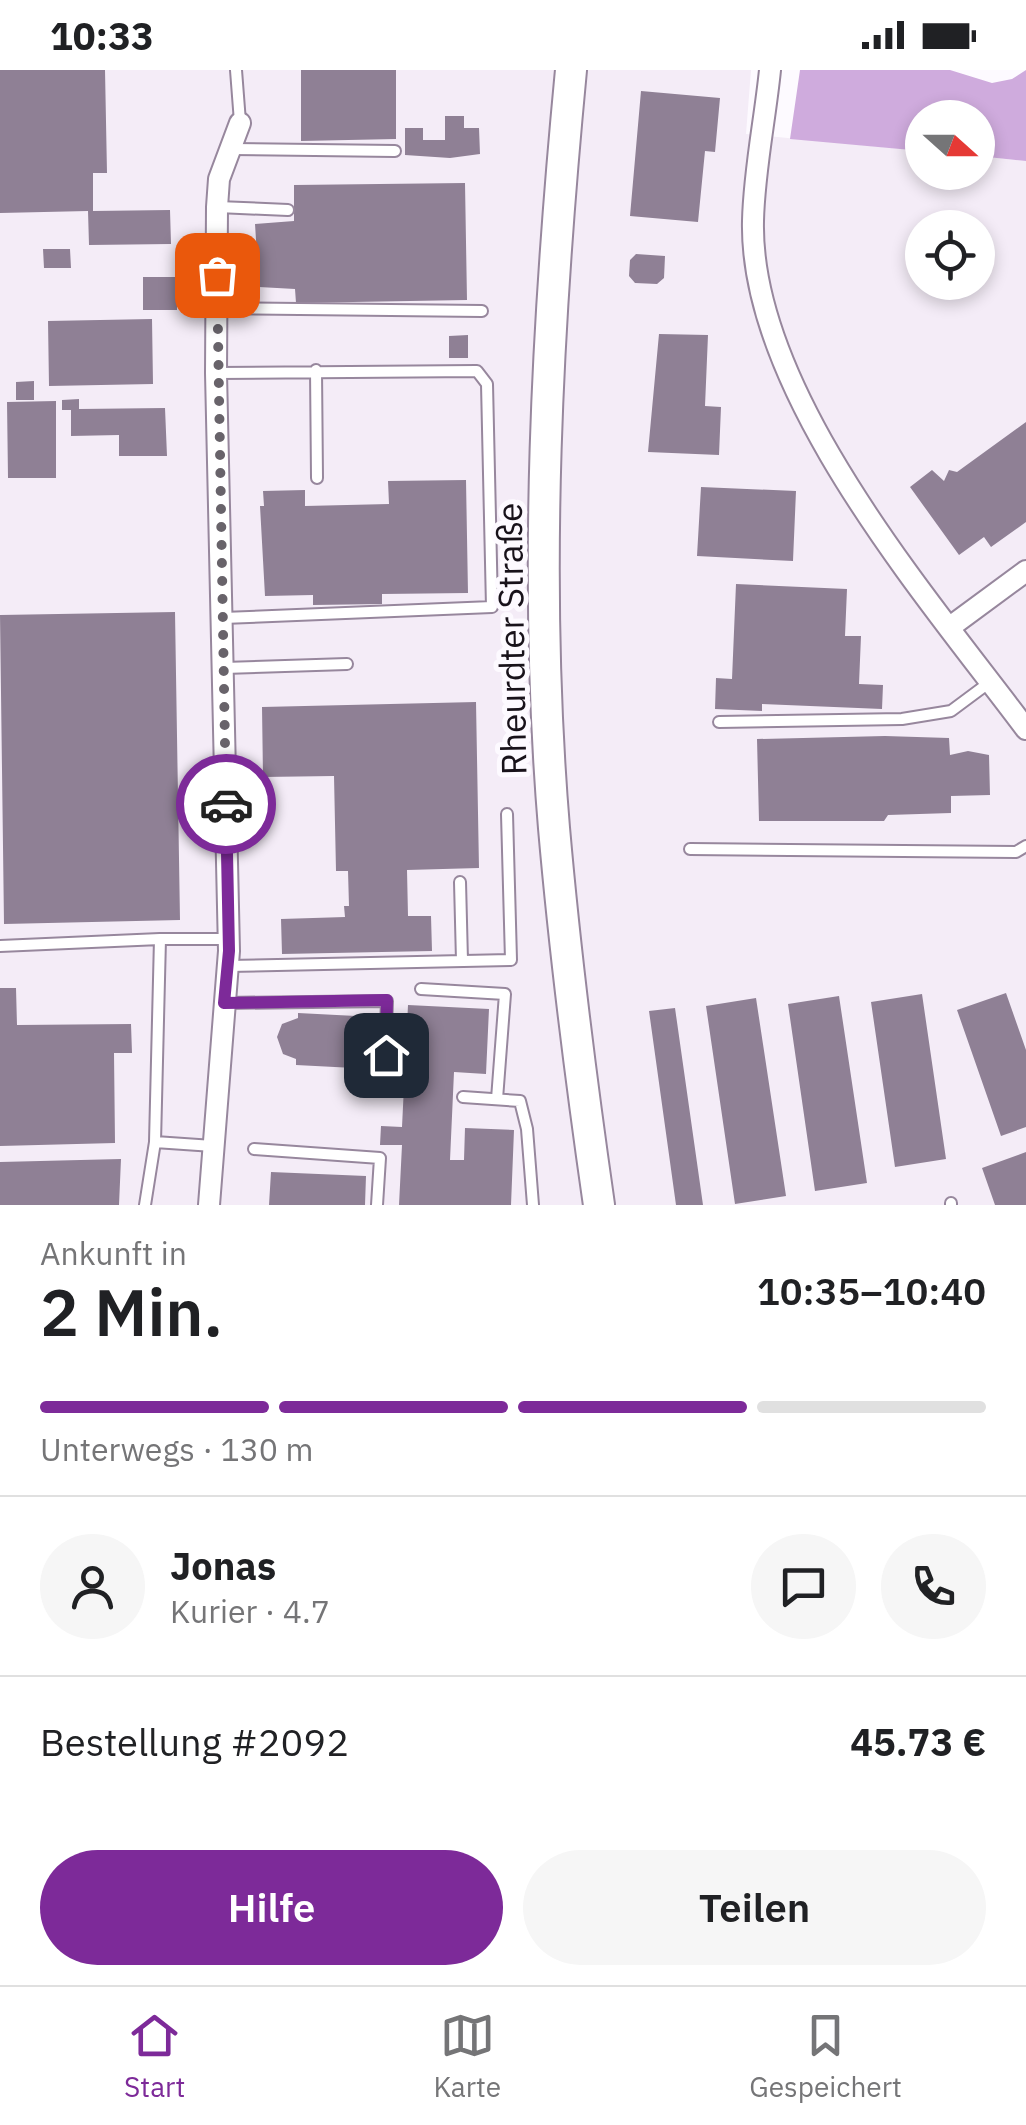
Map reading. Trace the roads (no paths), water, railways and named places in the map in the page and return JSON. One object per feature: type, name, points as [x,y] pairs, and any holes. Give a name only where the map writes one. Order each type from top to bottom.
[{"type":"main road","name":"Rheurdter Straße","points":[[571,70],[554,239],[545,580],[554,827],[599,1205]]},
{"type":"street","points":[[770,70],[753,224],[762,288],[778,348],[827,453],[1026,729]]},
{"type":"street","points":[[210,1205],[228,966],[216,373],[217,207],[218,178],[240,124]]},
{"type":"street","points":[[950,627],[1026,571]]},
{"type":"lane","points":[[236,70],[240,124]]},
{"type":"lane","points":[[230,149],[395,151]]},
{"type":"lane","points":[[217,207],[288,210]]},
{"type":"lane","points":[[217,308],[482,311]]},
{"type":"lane","points":[[316,370],[317,478]]},
{"type":"lane","points":[[216,373],[477,371],[487,384],[492,608],[222,618]]},
{"type":"lane","points":[[224,668],[347,664]]},
{"type":"lane","points":[[719,722],[902,719],[951,711],[990,682]]},
{"type":"lane","points":[[228,966],[511,960],[506,814]]},
{"type":"lane","points":[[690,848],[1016,852],[1026,846]]},
{"type":"lane","points":[[460,882],[462,961]]},
{"type":"lane","points":[[0,946],[228,938]]},
{"type":"lane","points":[[146,1205],[155,1142],[160,939]]},
{"type":"lane","points":[[421,989],[505,994],[497,1099]]},
{"type":"lane","points":[[224,1003],[387,1000],[386,1055]]},
{"type":"lane","points":[[462,1097],[520,1101],[527,1128],[532,1205]]},
{"type":"lane","points":[[155,1142],[214,1146]]},
{"type":"lane","points":[[254,1150],[380,1158],[377,1205]]}]
